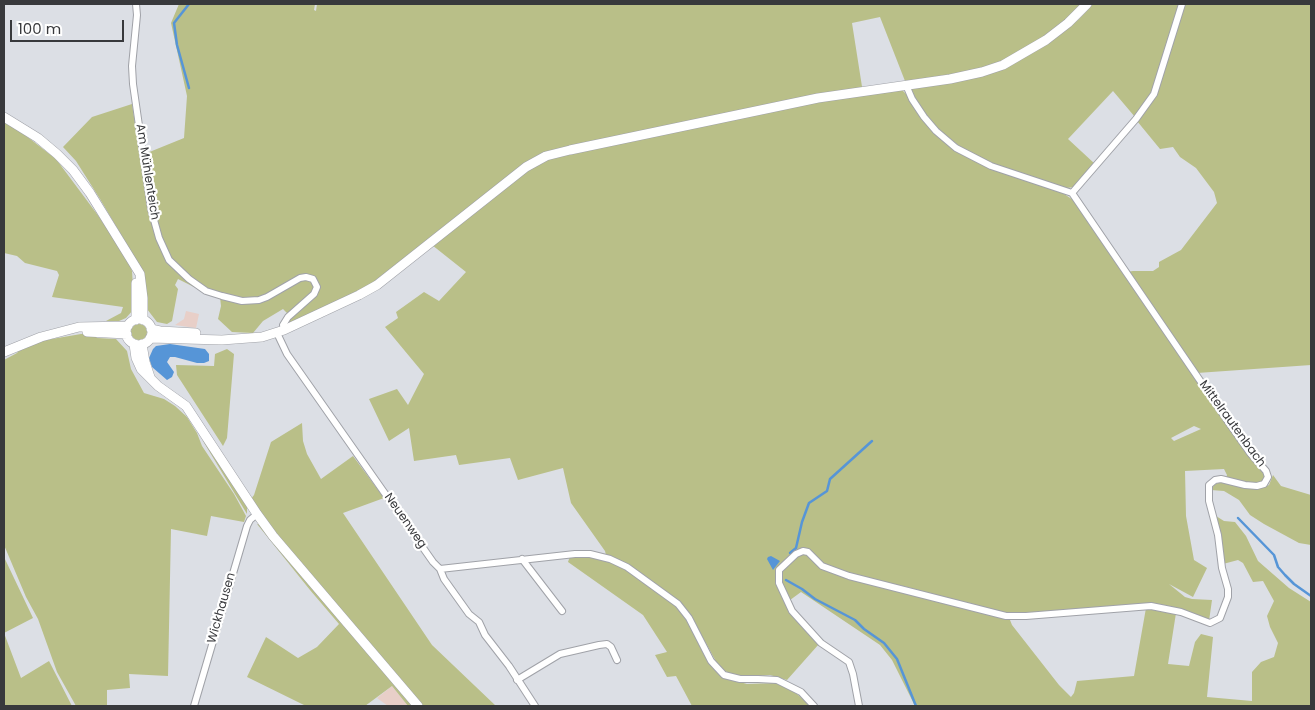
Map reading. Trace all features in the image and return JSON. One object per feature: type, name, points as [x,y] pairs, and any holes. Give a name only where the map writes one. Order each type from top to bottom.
[{"type":"main road","points":[[127,330],[129,340],[216,340],[262,337],[280,332],[359,295],[377,284],[526,167],[546,156],[818,98],[974,75],[1003,65],[1046,40],[1088,4]]},
{"type":"main road","points":[[4,117],[47,145],[73,170],[96,200],[135,268],[139,320]]},
{"type":"main road","points":[[4,352],[41,337],[68,331],[127,330],[139,320]]},
{"type":"main road","points":[[139,320],[147,322],[145,339],[138,364],[141,370],[162,390],[178,400],[190,412],[257,514],[274,536],[418,706]]},
{"type":"street","name":"Am Mühlenteich","points":[[136,4],[137,15],[132,66],[133,84],[151,209],[159,238],[169,260],[189,279],[206,291],[222,296],[242,301],[259,300],[300,278],[313,279],[316,287],[314,294],[288,318],[280,332]]},
{"type":"street","points":[[906,84],[912,99],[924,117],[936,131],[956,148],[991,166],[1072,193],[1136,119],[1154,94],[1182,4]]},
{"type":"street","name":"Mittelrautenbach","points":[[859,706],[849,662],[821,643],[792,611],[779,583],[780,570],[786,562],[800,552],[808,552],[822,566],[849,576],[1006,616],[1151,606],[1181,612],[1210,623],[1220,618],[1228,597],[1228,589],[1222,568],[1218,535],[1209,501],[1210,485],[1214,480],[1220,479],[1257,486],[1266,481],[1267,474],[1228,423],[1072,193]]},
{"type":"street","name":"Neuenweg","points":[[280,332],[283,347],[433,562],[440,569],[444,579],[470,614],[479,622],[485,635],[509,666],[535,706]]},
{"type":"street","name":"Wickhausen","points":[[194,706],[247,526],[250,520],[257,514]]},
{"type":"street","points":[[440,569],[557,555],[590,554],[610,559],[669,596],[683,609],[708,655],[717,669],[724,675],[737,679],[769,679],[785,683],[801,692],[814,706]]},
{"type":"street","points":[[522,559],[562,611]]},
{"type":"street","points":[[517,680],[560,654],[599,645],[607,644],[611,647],[617,660]]},
{"type":"shaded area","points":[[186,311],[199,314],[196,328],[175,325],[184,319]]},
{"type":"shaded area","points":[[392,686],[408,706],[388,706],[377,698]]},
{"type":"green space","points":[[179,4],[315,4],[314,10],[316,11],[317,4],[1083,4],[1073,15],[1041,39],[1001,63],[967,72],[905,81],[880,17],[852,23],[863,93],[902,90],[922,118],[935,132],[965,156],[990,168],[1057,189],[1073,200],[1227,424],[1263,470],[1265,477],[1262,482],[1252,484],[1226,478],[1227,475],[1224,469],[1185,471],[1186,516],[1194,560],[1207,568],[1193,597],[1169,584],[1185,597],[1212,600],[1209,621],[1181,611],[1151,604],[1009,615],[907,587],[847,574],[849,578],[1010,620],[1059,685],[1071,697],[1077,681],[1134,676],[1146,608],[1176,613],[1168,664],[1189,666],[1195,642],[1201,634],[1213,637],[1207,697],[1252,701],[1252,672],[1261,662],[1274,657],[1278,643],[1267,616],[1274,601],[1263,581],[1253,582],[1243,563],[1238,560],[1223,564],[1216,516],[1224,521],[1235,522],[1246,536],[1258,561],[1289,588],[1311,602],[1311,706],[915,706],[892,660],[880,645],[801,592],[786,603],[819,644],[787,680],[770,675],[743,677],[730,674],[719,667],[691,616],[679,603],[621,562],[606,555],[571,503],[563,468],[518,480],[510,458],[459,465],[456,455],[414,461],[409,428],[389,441],[369,399],[397,389],[408,405],[424,374],[385,327],[398,318],[396,312],[424,292],[439,301],[466,272],[432,245],[457,225],[450,222],[360,291],[289,324],[290,319],[300,311],[288,314],[283,309],[263,321],[253,333],[232,332],[218,319],[221,306],[220,297],[206,293],[178,279],[175,285],[178,289],[172,321],[167,324],[157,322],[147,309],[143,272],[76,161],[63,147],[92,117],[132,104],[147,201],[153,190],[147,153],[184,138],[187,96],[171,23]],"holes":[[[1194,426],[1201,429],[1174,441],[1171,438]]]},
{"type":"green space","points":[[1093,4],[1180,4],[1153,93],[1135,117],[1113,91],[1068,139],[1095,164],[1074,187],[1058,186],[991,164],[968,153],[938,129],[911,91],[911,89],[1004,68],[1047,44],[1079,19]]},
{"type":"green space","points":[[1184,4],[1311,4],[1311,365],[1197,373],[1127,272],[1153,271],[1159,267],[1159,262],[1181,250],[1217,203],[1214,192],[1196,168],[1180,157],[1173,147],[1160,149],[1137,121],[1148,106]]},
{"type":"green space","points":[[4,122],[25,135],[56,159],[126,256],[132,271],[133,310],[126,318],[119,321],[106,321],[121,313],[123,307],[52,297],[59,275],[57,271],[25,263],[17,256],[4,253]]},
{"type":"green space","points":[[139,324],[147,332],[139,340],[131,332]]},
{"type":"green space","points":[[81,334],[94,334],[97,338],[116,339],[127,351],[131,369],[144,393],[164,399],[187,417],[197,433],[202,446],[234,494],[246,516],[244,522],[211,516],[207,536],[171,529],[168,676],[129,674],[130,688],[107,690],[107,706],[76,706],[57,672],[38,619],[26,597],[4,545],[4,360],[17,353],[20,349],[46,340]]},
{"type":"green space","points":[[227,349],[234,354],[227,438],[223,446],[177,375],[176,365],[214,366],[215,354]]},
{"type":"green space","points":[[302,423],[303,441],[307,454],[321,479],[353,456],[384,498],[343,513],[432,645],[496,706],[422,706],[279,537],[251,499],[254,495],[271,442]]},
{"type":"green space","points":[[202,436],[247,506],[247,514],[203,441]]},
{"type":"green space","points":[[1273,475],[1281,486],[1311,495],[1311,545],[1299,543],[1264,524],[1250,515],[1239,500],[1224,491],[1211,490],[1214,485],[1220,482],[1261,488],[1269,485]]},
{"type":"green space","points":[[257,524],[261,525],[414,706],[408,706],[392,686],[365,706],[306,706],[247,677],[266,637],[298,658],[317,647],[339,624]]},
{"type":"green space","points":[[570,556],[591,557],[619,565],[677,605],[725,678],[747,684],[775,683],[797,694],[811,706],[692,706],[676,676],[667,677],[655,655],[667,652],[643,615],[568,562]]},
{"type":"green space","points":[[4,557],[33,618],[4,633]]},
{"type":"green space","points":[[4,633],[21,678],[49,661],[72,706],[4,706]]},
{"type":"water","points":[[170,344],[205,349],[209,354],[209,361],[197,363],[170,357],[167,362],[174,372],[172,377],[167,380],[152,367],[149,358],[156,346]]},
{"type":"water","points":[[771,556],[780,561],[773,570],[767,559]]},
{"type":"waterway","points":[[189,4],[174,23],[177,45],[189,88]]},
{"type":"waterway","points":[[790,553],[796,548],[809,503],[827,491],[830,479],[872,441]]},
{"type":"waterway","points":[[1238,518],[1274,555],[1278,567],[1285,575],[1311,596]]},
{"type":"waterway","points":[[786,580],[815,599],[855,620],[884,643],[897,659],[916,706]]}]
